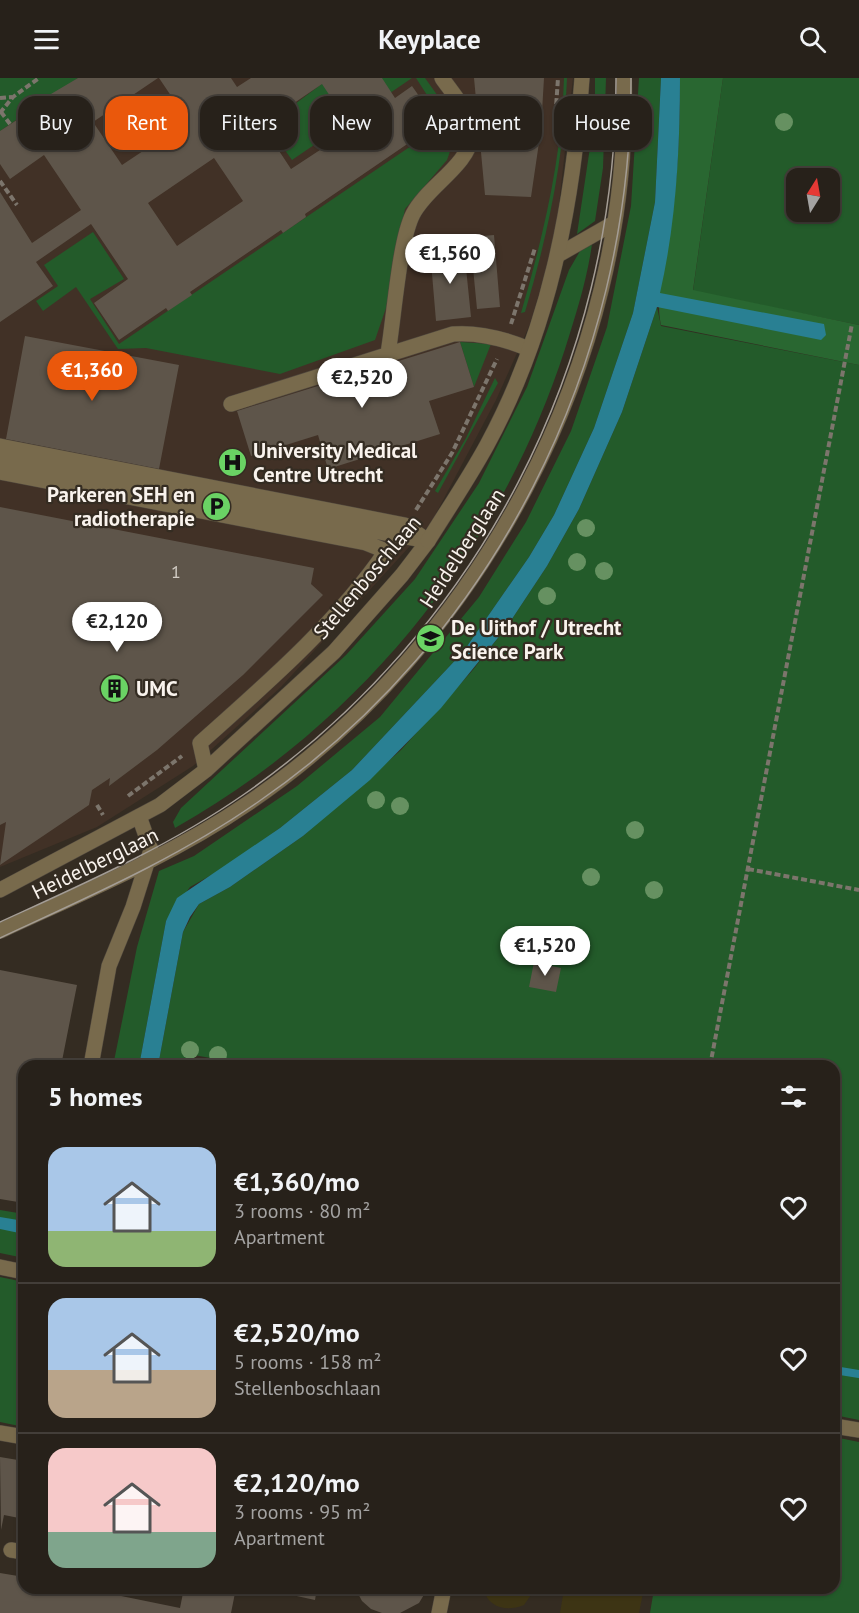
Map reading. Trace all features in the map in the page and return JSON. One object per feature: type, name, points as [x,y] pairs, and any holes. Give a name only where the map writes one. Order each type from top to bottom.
[{"type":"street","points":[[388,353],[409,224],[420,204],[465,153],[473,131],[470,120],[442,78]]},
{"type":"street","name":"Stellenboschlaan","points":[[0,889],[160,805],[206,770],[334,652],[402,575],[428,541],[488,444],[529,349],[558,255],[574,172],[582,78]]},
{"type":"street","name":"Heidelberglaan","points":[[0,931],[176,847],[248,804],[345,727],[433,630],[467,584],[515,507],[538,462],[574,378],[603,282],[614,223],[623,155],[624,78]]},
{"type":"street","points":[[558,255],[614,223]]},
{"type":"street","points":[[231,404],[388,353],[465,333],[505,339],[529,349]]},
{"type":"street","points":[[0,446],[405,525],[428,541]]},
{"type":"street","points":[[0,461],[428,541]]},
{"type":"street","points":[[0,472],[366,543],[386,551],[428,541]]},
{"type":"street","name":"Stellenboschlaan","points":[[206,770],[200,743],[295,654],[366,581],[386,551]]},
{"type":"street","points":[[92,1060],[109,966],[151,850],[139,816]]},
{"type":"street","points":[[0,1267],[18,1271]]},
{"type":"street","points":[[840,1426],[859,1430]]},
{"type":"street","points":[[0,1433],[18,1436]]},
{"type":"street","points":[[439,1613],[443,1594]]},
{"type":"path","points":[[10,124],[1,112],[13,97],[32,80],[39,78]]},
{"type":"path","points":[[0,98],[13,97]]},
{"type":"path","points":[[0,181],[17,205]]},
{"type":"path","points":[[711,1060],[852,324]]},
{"type":"path","points":[[748,869],[859,890]]},
{"type":"shaded area","name":"University Medical Centre Utrecht","points":[[0,78],[573,78],[571,96],[554,96],[554,150],[565,150],[555,240],[530,324],[496,400],[431,523],[281,687],[193,766],[97,827],[0,867]]},
{"type":"green space","points":[[0,78],[78,78],[52,96],[18,96],[18,119],[0,131]]},
{"type":"green space","points":[[320,78],[412,78],[386,96],[310,96],[310,148],[292,160],[285,150],[298,150],[298,102],[323,83]]},
{"type":"green space","points":[[416,78],[425,78],[438,96],[428,96]]},
{"type":"green space","points":[[564,78],[567,78],[566,96],[563,96]]},
{"type":"green space","points":[[595,78],[606,78],[605,96],[595,96]]},
{"type":"green space","points":[[639,78],[661,78],[655,202],[633,313],[594,428],[554,515],[529,557],[463,652],[352,770],[280,828],[222,869],[190,887],[166,921],[140,1060],[114,1060],[137,947],[159,871],[194,856],[297,786],[380,717],[479,597],[526,522],[571,431],[607,327],[631,206],[634,150],[652,150],[652,96],[638,96]]},
{"type":"green space","points":[[680,78],[723,78],[693,290],[859,325],[859,365],[661,325],[660,288],[671,225],[677,170]]},
{"type":"green space","points":[[723,78],[859,78],[859,325],[693,291]]},
{"type":"green space","points":[[405,150],[450,150],[447,160],[405,209],[386,308],[375,340],[280,374],[146,348],[118,349],[76,287],[43,311],[36,301],[58,286],[44,265],[93,232],[124,279],[90,299],[119,344]]},
{"type":"green space","points":[[558,150],[560,150],[548,225],[525,312],[521,313],[537,255]]},
{"type":"green space","points":[[590,150],[604,150],[595,221],[577,234]]},
{"type":"green space","points":[[592,244],[573,323],[537,423],[503,494],[462,562],[415,625],[363,684],[305,738],[242,786],[175,828],[173,822],[181,808],[346,655],[415,579],[479,483],[527,387],[569,270],[580,251]]},
{"type":"green space","points":[[657,307],[661,326],[859,365],[859,1420],[840,1416],[840,1060],[222,1060],[188,1054],[187,1060],[159,1060],[183,932],[199,904],[230,887],[303,836],[401,750],[472,671],[506,628],[547,566],[579,509],[622,412]]},
{"type":"green space","points":[[460,342],[491,344],[474,387]]},
{"type":"green space","points":[[495,378],[498,383],[438,493],[435,491],[466,438]]},
{"type":"green space","points":[[0,1210],[18,1213],[18,1257],[0,1253]]},
{"type":"green space","points":[[0,1277],[18,1281],[18,1426],[0,1422]]},
{"type":"green space","points":[[840,1438],[859,1442],[859,1613],[650,1613],[653,1594],[840,1594]]},
{"type":"sand","points":[[532,1594],[524,1605],[511,1608],[499,1607],[486,1595]]},
{"type":"sand","points":[[563,1594],[643,1594],[639,1613],[560,1613]]},
{"type":"water","points":[[661,78],[680,78],[676,186],[670,240],[660,293],[824,324],[826,335],[821,340],[657,307],[622,412],[579,509],[547,566],[506,628],[441,708],[370,780],[303,836],[230,887],[199,904],[183,932],[159,1060],[140,1060],[166,921],[177,898],[280,828],[352,770],[463,652],[529,557],[554,515],[594,428],[633,313],[655,202]]},
{"type":"water","points":[[0,1217],[18,1220],[18,1233],[0,1229]]},
{"type":"building","points":[[78,78],[158,78],[131,96],[105,96],[105,114],[93,122],[93,96],[48,96]]},
{"type":"building","points":[[159,78],[231,78],[237,87],[251,78],[382,78],[395,98],[412,86],[419,96],[404,96],[404,146],[305,214],[306,217],[283,233],[281,230],[190,292],[192,295],[168,311],[166,308],[119,340],[94,303],[128,279],[91,224],[36,262],[53,286],[0,322],[0,192],[32,243],[81,210],[44,155],[10,179],[0,164],[0,131],[18,119],[18,150],[93,150],[93,122],[105,140],[105,150],[112,150],[122,165],[144,150],[188,150],[188,96],[171,96]],"holes":[[[214,158],[243,201],[177,246],[148,203]]]},
{"type":"building","points":[[474,78],[544,78],[542,112],[542,96],[476,96]]},
{"type":"building","points":[[481,150],[538,150],[531,197],[485,195]]},
{"type":"building","points":[[494,235],[500,307],[477,309],[470,237]]},
{"type":"building","points":[[464,248],[471,317],[436,321],[431,262],[433,262],[433,251]]},
{"type":"building","points":[[25,336],[179,365],[159,469],[6,439]]},
{"type":"building","points":[[460,342],[474,387],[429,401],[440,434],[328,469],[318,435],[251,456],[237,411]]},
{"type":"building","name":"UMC","points":[[0,507],[314,568],[311,584],[323,595],[243,675],[157,750],[109,786],[110,778],[92,790],[89,805],[0,865],[6,822],[0,825]]},
{"type":"building","points":[[534,962],[561,968],[556,992],[529,987]]},
{"type":"building","points":[[0,970],[77,985],[62,1060],[18,1060],[18,1202],[0,1199]]},
{"type":"building","points":[[0,1457],[18,1460],[18,1518],[4,1515],[1,1530]]},
{"type":"building","points":[[0,1573],[18,1576],[18,1594],[111,1594],[180,1608],[183,1594],[235,1594],[231,1613],[0,1613]]},
{"type":"building","points":[[288,1594],[316,1594],[315,1600]]},
{"type":"building","points":[[358,1594],[424,1594],[419,1603],[400,1613],[382,1613],[371,1609]]},
{"type":"waterway","points":[[840,1371],[859,1374]]},
{"type":"tram line","points":[[0,922],[155,848],[243,795],[327,729],[401,654],[465,572],[518,483],[560,388],[591,288],[610,184],[616,78]]},
{"type":"tram line","points":[[0,938],[164,859],[258,802],[342,736],[416,661],[480,577],[533,486],[576,390],[606,289],[625,184],[631,78]]},
{"type":"place","name":"University Medical Centre Utrecht","points":[[232,462]]},
{"type":"place","name":"Parkeren SEH en radiotherapie","points":[[216,506]]},
{"type":"place","name":"De Uithof / Utrecht Science Park","points":[[430,639]]},
{"type":"place","name":"UMC","points":[[115,688]]}]
